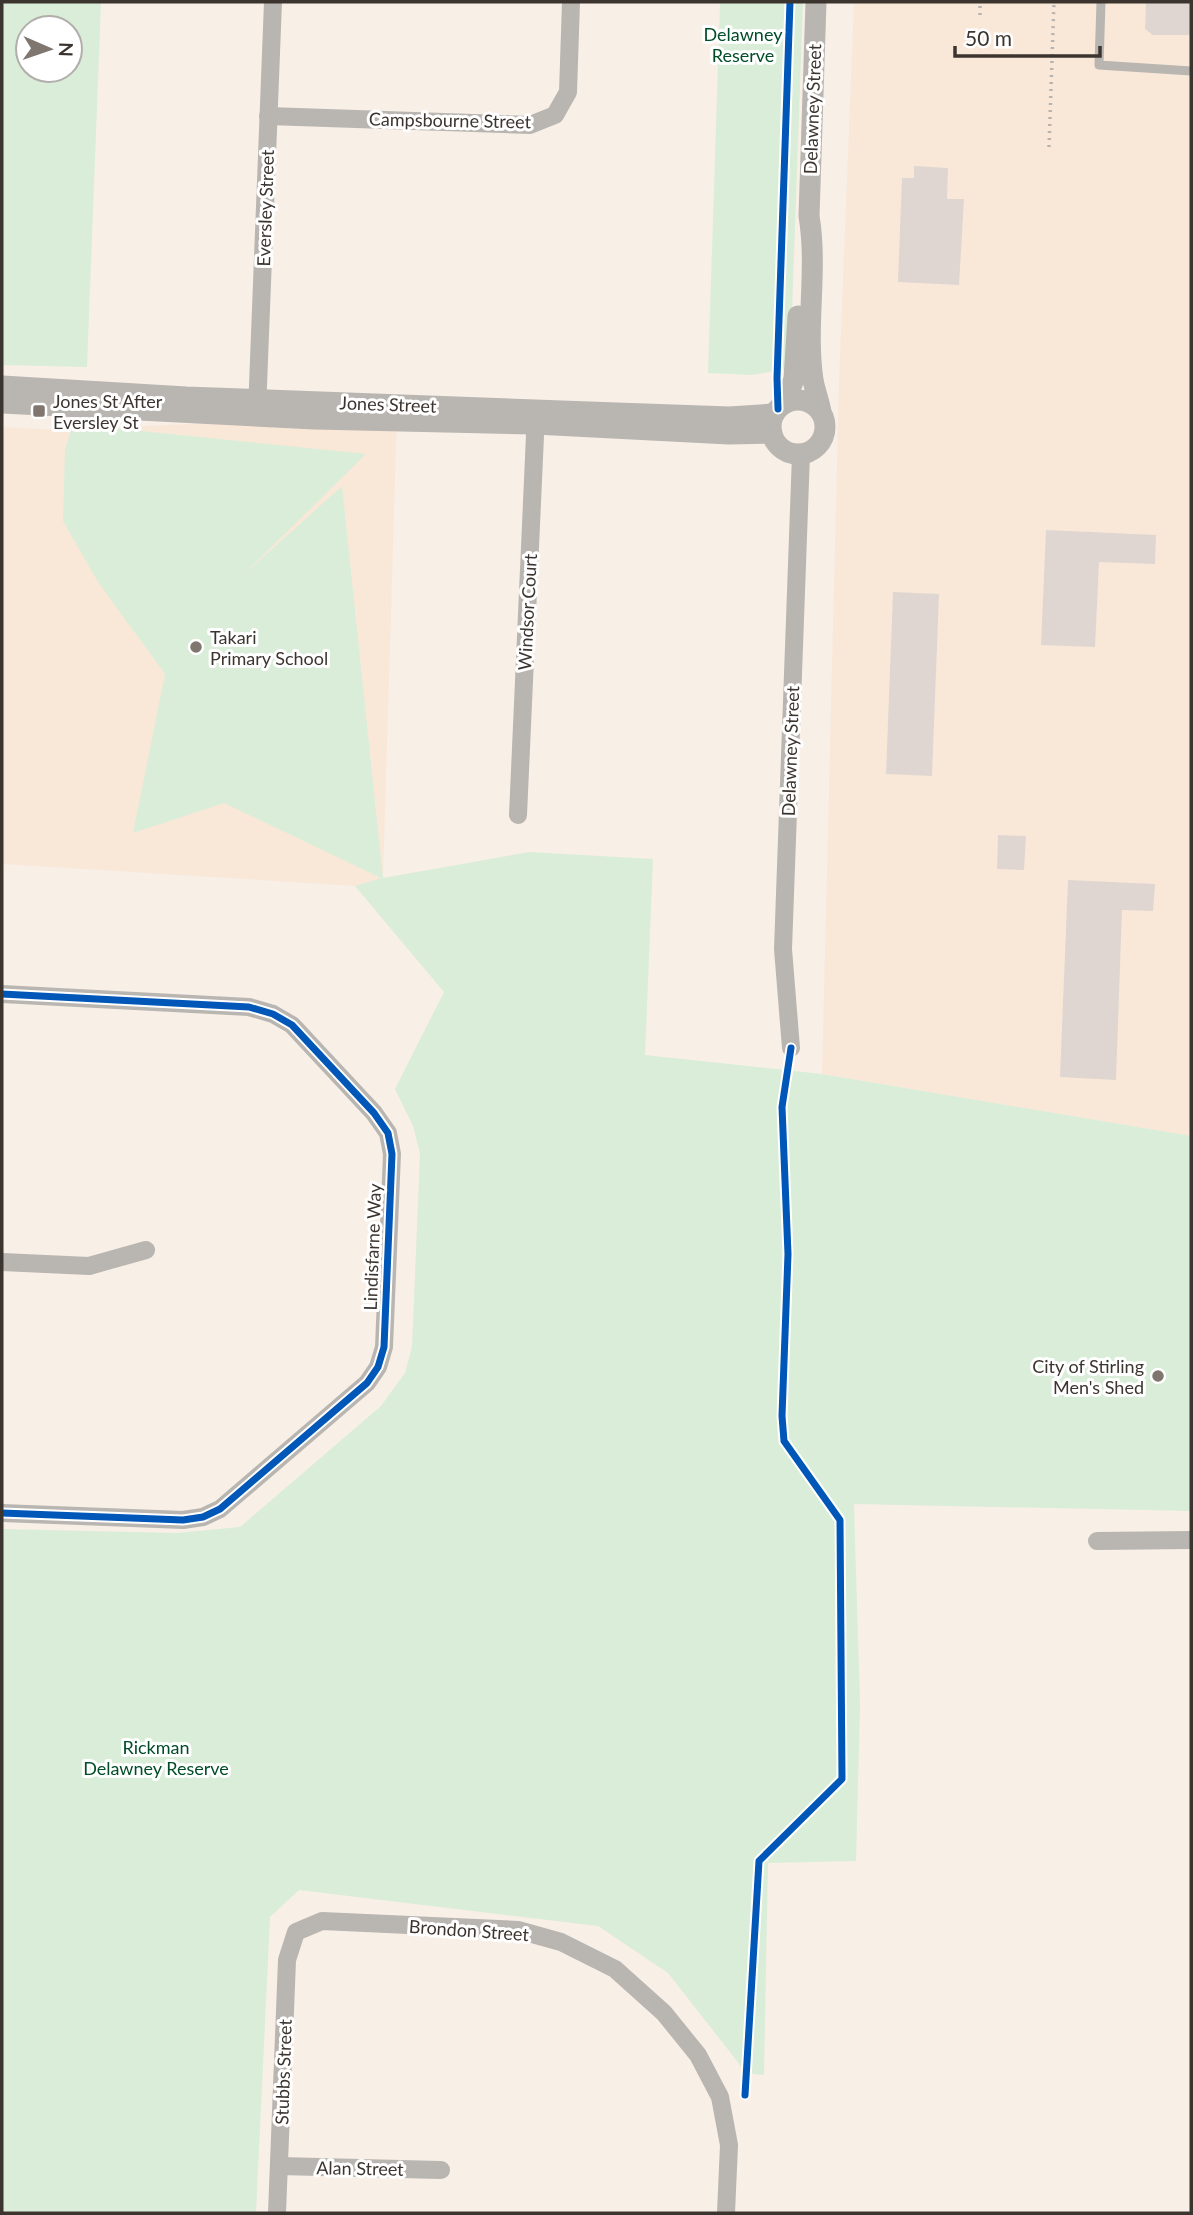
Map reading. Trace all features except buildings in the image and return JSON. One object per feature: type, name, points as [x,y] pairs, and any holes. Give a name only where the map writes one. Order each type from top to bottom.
[{"type":"street","name":"Eversley Street","points":[[257,407],[273,2]]},
{"type":"street","name":"Campsbourne Street","points":[[268,116],[530,125],[555,115],[568,92],[571,2]]},
{"type":"street","name":"Delawney Street","points":[[816,2],[809,216],[814,246],[811,354],[813,382],[821,412]]},
{"type":"street","name":"Delawney Street","points":[[777,417],[794,379],[800,242],[809,216]]},
{"type":"street","name":"Jones Street","points":[[2,386],[257,407],[536,417],[706,433],[777,417],[801,400],[809,402],[821,412]]},
{"type":"street","name":"Jones Street","points":[[2,402],[185,413],[257,407]]},
{"type":"street","points":[[777,417],[780,446],[786,451],[801,454],[816,448],[822,440],[825,422],[821,412]]},
{"type":"street","name":"Windsor Court","points":[[518,816],[536,417]]},
{"type":"street","name":"Delawney Street","points":[[791,1048],[783,949],[801,454]]},
{"type":"street","name":"Lindisfarne Way","points":[[2,994],[249,1007],[273,1014],[292,1025],[374,1112],[388,1133],[392,1154],[384,1347],[378,1367],[367,1383],[219,1509],[203,1517],[183,1520],[2,1513]]},
{"type":"street","points":[[2,1262],[89,1266],[145,1250]]},
{"type":"street","points":[[1097,1541],[1191,1540]]},
{"type":"street","name":"Brondon Street","points":[[296,1932],[323,1921],[518,1930],[561,1942],[615,1969],[664,2013],[698,2055],[720,2097],[729,2145],[726,2213]]},
{"type":"street","name":"Stubbs Street","points":[[277,2213],[287,1960],[296,1932]]},
{"type":"street","name":"Alan Street","points":[[279,2166],[441,2170]]},
{"type":"lane","points":[[1101,2],[1099,65],[1191,71]]},
{"type":"path","points":[[980,2],[980,15]]},
{"type":"path","points":[[1049,147],[1055,2]]},
{"type":"shaded area","points":[[854,2],[1191,2],[1191,1136],[822,1074],[839,381]]},
{"type":"shaded area","name":"Takari Primary School","points":[[397,414],[383,878],[355,886],[2,864],[2,427],[60,430]]},
{"type":"green space","points":[[2,2],[101,2],[87,367],[2,365]]},
{"type":"green space","name":"Delawney Reserve","points":[[720,2],[803,2],[790,368],[752,375],[708,373]]},
{"type":"green space","name":"Rickman Delawney Reserve","points":[[73,424],[366,454],[241,577],[342,486],[383,878],[529,852],[653,859],[645,1055],[822,1074],[1191,1136],[1191,1511],[854,1504],[860,1705],[856,1861],[768,1863],[764,2075],[744,2073],[668,1973],[598,1926],[299,1890],[270,1917],[256,2213],[2,2213],[2,1529],[177,1533],[240,1527],[381,1406],[405,1373],[412,1347],[420,1154],[413,1126],[395,1089],[444,992],[355,886],[381,878],[224,803],[133,833],[165,674],[98,582],[63,521],[65,450]]},
{"type":"cycle path","points":[[778,409],[790,2]]},
{"type":"cycle path","points":[[2,994],[249,1007],[273,1014],[292,1025],[374,1113],[388,1133],[392,1154],[384,1347],[378,1367],[367,1383],[220,1509],[203,1517],[183,1520],[2,1513]]},
{"type":"cycle path","points":[[745,2095],[759,1861],[842,1779],[840,1520],[784,1441],[782,1416],[788,1254],[782,1107],[791,1048]]},
{"type":"place","name":"Jones St After Eversley St","points":[[39,411]]},
{"type":"place","name":"Takari Primary School","points":[[196,647]]},
{"type":"place","name":"City of Stirling Men's Shed","points":[[1158,1376]]}]
